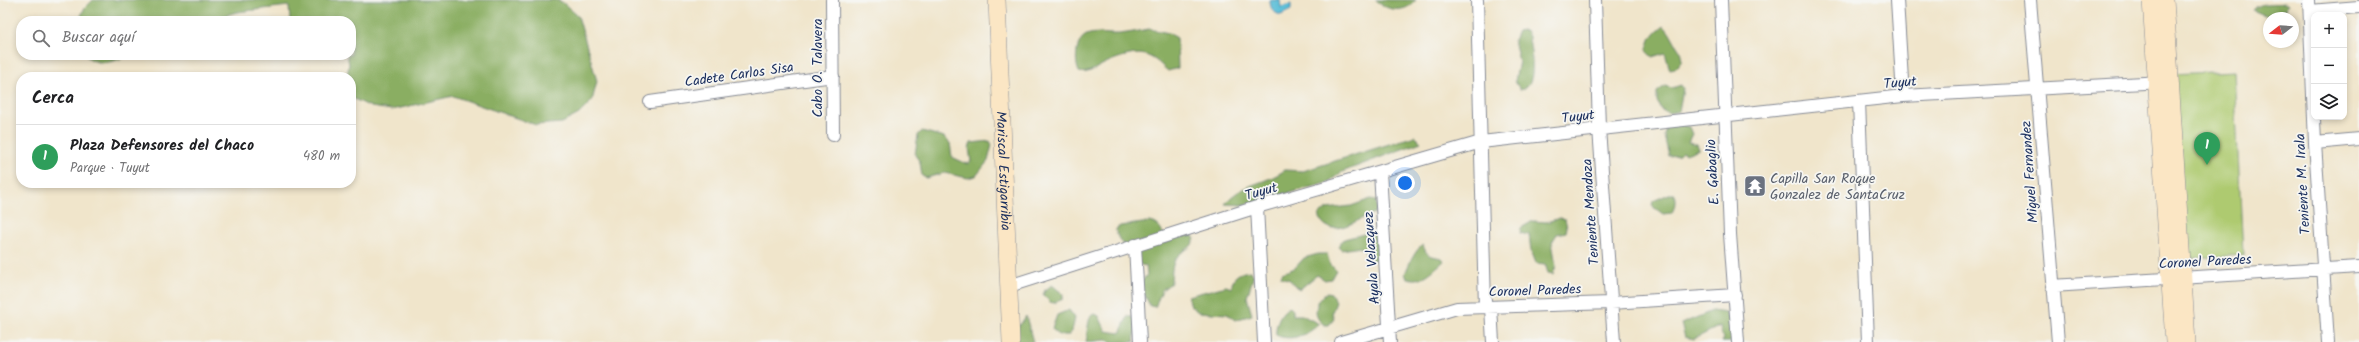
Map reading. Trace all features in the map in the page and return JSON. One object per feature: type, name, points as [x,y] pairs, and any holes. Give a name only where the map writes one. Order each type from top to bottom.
[{"type":"street","name":"Cabo O. Talavera","points":[[832,0],[832,135]]},
{"type":"street","name":"Mariscal Estigarribia","points":[[997,0],[1011,342]]},
{"type":"street","points":[[1477,0],[1488,307],[1492,342]]},
{"type":"street","name":"Teniente Mendoza","points":[[1595,0],[1599,128],[1610,303],[1614,342]]},
{"type":"street","name":"E. Gabaglio","points":[[1721,0],[1724,116],[1730,234],[1738,342]]},
{"type":"street","points":[[1898,0],[1904,96]]},
{"type":"street","name":"Miguel Fernandez","points":[[2030,0],[2038,88],[2052,286],[2058,342]]},
{"type":"street","points":[[2150,0],[2163,82]]},
{"type":"street","points":[[2165,0],[2163,82],[2176,278],[2174,342]]},
{"type":"street","points":[[2310,6],[2359,8]]},
{"type":"street","name":"Teniente M. Irala","points":[[2310,6],[2315,142],[2322,270],[2328,342]]},
{"type":"street","name":"Cadete Carlos Sisa","points":[[650,102],[833,76]]},
{"type":"street","name":"Tuyut","points":[[1009,286],[1257,207],[1481,142],[1904,96],[2163,82]]},
{"type":"street","points":[[1859,101],[1868,342]]},
{"type":"street","points":[[2315,142],[2359,139]]},
{"type":"street","name":"Ayala Velazquez","points":[[1380,172],[1390,342]]},
{"type":"street","points":[[1257,207],[1264,342]]},
{"type":"street","points":[[1135,245],[1140,342]]},
{"type":"street","name":"Coronel Paredes","points":[[2052,286],[2359,267]]},
{"type":"street","points":[[2176,278],[2187,342]]},
{"type":"street","name":"Coronel Paredes","points":[[1341,342],[1457,308],[1610,303],[1735,295]]},
{"type":"green space","points":[[93,0],[556,0],[562,2],[578,16],[597,81],[592,101],[579,114],[562,123],[536,125],[453,96],[392,110],[371,107],[356,100],[356,72],[348,72],[348,60],[356,60],[356,16],[290,16],[289,6],[237,12],[223,16],[81,16],[84,9]]},
{"type":"green space","points":[[1375,0],[1416,0],[1407,7],[1401,9],[1390,9]]},
{"type":"green space","points":[[2285,3],[2289,5],[2287,9],[2278,12],[2263,12],[2263,15],[2252,10],[2263,4]]},
{"type":"green space","points":[[1664,26],[1682,53],[1681,62],[1675,69],[1670,70],[1665,53],[1652,57],[1646,51],[1651,37]]},
{"type":"green space","points":[[1149,29],[1169,33],[1177,38],[1178,68],[1168,71],[1151,57],[1143,54],[1137,54],[1117,59],[1090,71],[1079,72],[1076,62],[1077,51],[1079,43],[1087,35],[1098,33],[1130,33]]},
{"type":"green space","points":[[1522,30],[1527,32],[1529,37],[1532,59],[1532,75],[1530,82],[1526,87],[1520,90],[1515,81],[1519,61],[1514,40],[1518,31]]},
{"type":"green space","points":[[93,60],[116,60],[107,62]]},
{"type":"green space","points":[[2234,71],[2243,255],[2181,259],[2171,74]]},
{"type":"green space","points":[[1681,85],[1683,89],[1679,111],[1670,113],[1661,110],[1657,101],[1657,92],[1665,86],[1672,88]]},
{"type":"green space","points":[[1679,124],[1689,127],[1692,134],[1688,142],[1697,144],[1699,149],[1686,154],[1682,152],[1679,155],[1669,156],[1664,136],[1666,127]]},
{"type":"green space","points":[[922,131],[944,137],[950,143],[952,157],[967,164],[971,162],[969,148],[971,143],[990,141],[992,145],[988,161],[976,176],[968,178],[944,173],[926,178],[922,176],[920,162],[915,155],[918,135]]},
{"type":"green space","points":[[1415,136],[1421,142],[1342,172],[1327,183],[1243,205],[1225,204],[1231,197],[1245,188],[1269,179],[1285,170],[1303,171]]},
{"type":"green space","points":[[1669,194],[1674,194],[1674,208],[1672,213],[1663,214],[1652,206],[1653,201]]},
{"type":"green space","points":[[1371,199],[1376,200],[1377,209],[1375,213],[1344,226],[1336,228],[1329,227],[1323,223],[1319,215],[1326,209],[1351,206]]},
{"type":"green space","points":[[1560,218],[1565,219],[1567,227],[1566,232],[1557,234],[1552,242],[1556,266],[1553,274],[1548,273],[1545,264],[1536,263],[1531,251],[1529,235],[1520,233],[1521,228],[1533,221],[1546,222]]},
{"type":"green space","points":[[1150,222],[1157,225],[1163,232],[1165,243],[1182,235],[1192,235],[1195,239],[1191,246],[1175,259],[1171,283],[1162,290],[1155,307],[1150,306],[1144,294],[1140,293],[1141,282],[1147,275],[1146,266],[1141,265],[1126,248],[1119,238],[1116,229],[1120,226]]},
{"type":"green space","points":[[1372,232],[1377,237],[1380,250],[1379,257],[1375,260],[1370,259],[1361,247],[1341,250],[1338,247],[1344,239]]},
{"type":"green space","points":[[1423,245],[1428,254],[1441,258],[1444,261],[1432,272],[1423,277],[1418,279],[1407,278],[1405,274],[1410,262],[1415,253]]},
{"type":"green space","points":[[1318,254],[1327,254],[1330,264],[1336,270],[1331,279],[1325,280],[1317,275],[1300,289],[1290,280],[1281,277],[1282,273],[1295,268],[1304,258]]},
{"type":"green space","points":[[1250,271],[1254,275],[1247,297],[1252,315],[1235,320],[1227,314],[1198,312],[1191,306],[1188,296],[1226,286],[1232,288],[1234,278],[1236,276]]},
{"type":"green space","points":[[1052,285],[1063,294],[1063,299],[1054,303],[1050,302],[1043,295],[1045,290]]},
{"type":"green space","points":[[1327,292],[1331,293],[1336,302],[1332,312],[1334,319],[1329,325],[1325,325],[1318,318],[1316,309],[1317,304]]},
{"type":"green space","points":[[1290,307],[1293,310],[1293,315],[1302,315],[1319,324],[1305,334],[1299,336],[1288,338],[1276,335],[1276,327],[1281,315]]},
{"type":"green space","points":[[1069,310],[1075,318],[1073,327],[1069,335],[1059,335],[1052,329],[1057,315]]},
{"type":"green space","points":[[1712,311],[1726,313],[1731,322],[1733,342],[1722,342],[1724,338],[1720,326],[1694,339],[1685,337],[1681,324]]},
{"type":"green space","points":[[1095,314],[1099,316],[1106,331],[1120,333],[1128,316],[1137,319],[1134,342],[1112,342],[1106,340],[1086,342],[1090,318],[1091,315]]},
{"type":"green space","points":[[1026,316],[1033,342],[1009,342],[1011,324],[1020,325]]},
{"type":"water","points":[[1270,0],[1280,0],[1281,7],[1291,4],[1291,10],[1281,15],[1278,14],[1272,10]]},
{"type":"place","name":"Plaza Defensores del Chaco","points":[[2207,165]]},
{"type":"place","name":"Capilla San Roque Gonzalez de SantaCruz","points":[[1755,186]]}]
